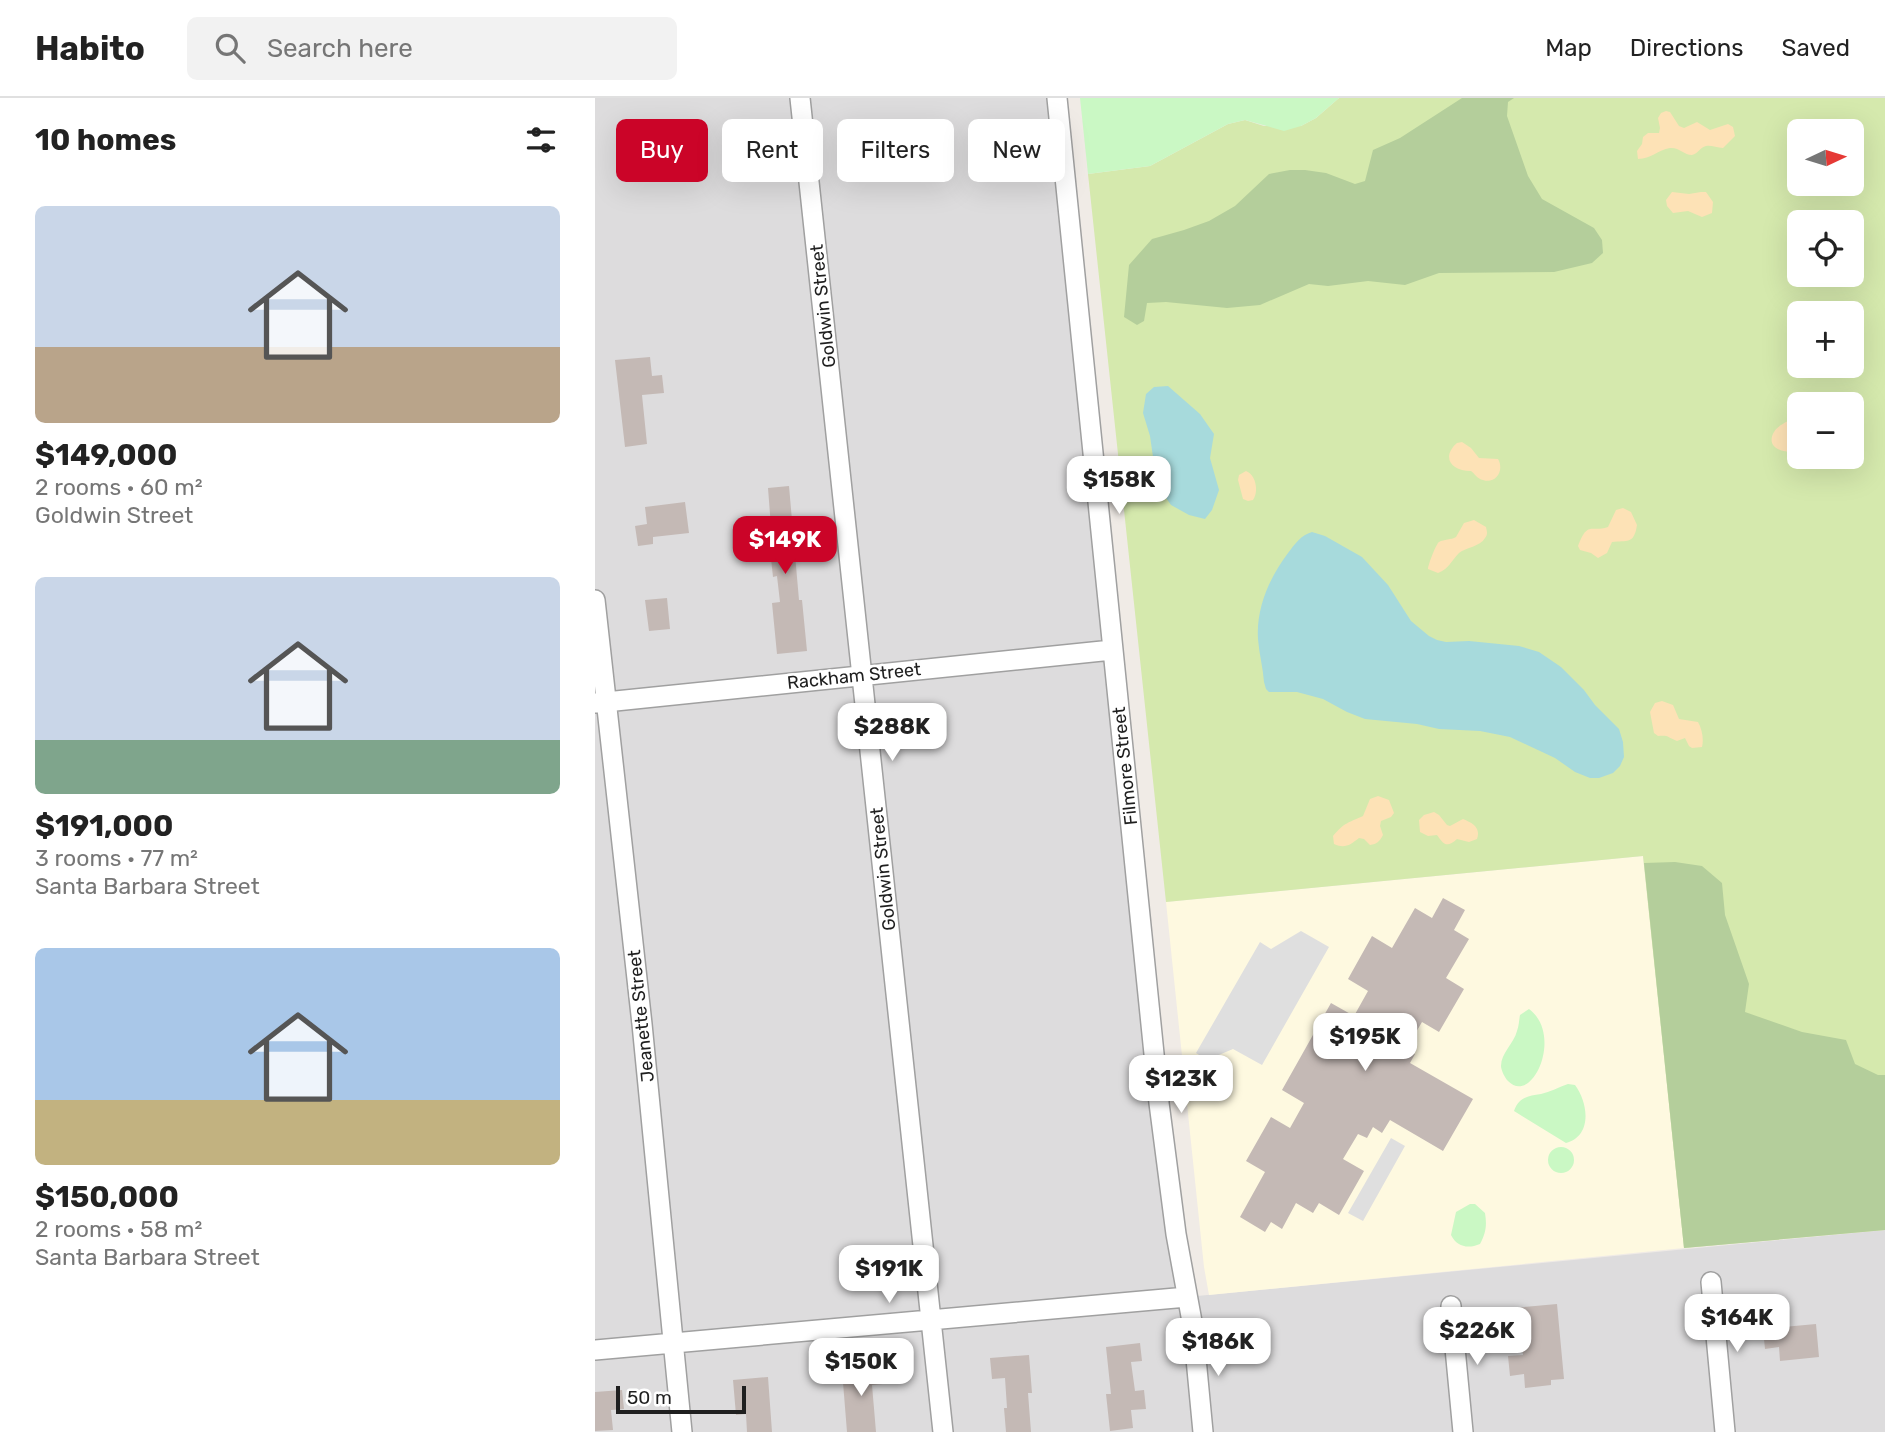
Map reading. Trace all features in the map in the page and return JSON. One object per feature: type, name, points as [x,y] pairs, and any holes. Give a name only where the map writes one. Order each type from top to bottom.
[{"type":"street","name":"Goldwin Street","points":[[800,98],[943,1432]]},
{"type":"street","name":"Filmore Street","points":[[1057,98],[1167,1172],[1193,1327],[1203,1432]]},
{"type":"street","name":"Jeanette Street","points":[[595,600],[601,703],[641,1011],[682,1432]]},
{"type":"street","name":"Rackham Street","points":[[601,703],[1112,650]]},
{"type":"street","points":[[1711,1282],[1725,1432]]},
{"type":"street","points":[[595,1350],[1187,1297]]},
{"type":"street","points":[[1451,1306],[1464,1432]]},
{"type":"shaded area","points":[[595,98],[1048,98],[1050,119],[968,119],[968,182],[1057,182],[1172,1265],[1182,1322],[1203,1321],[1197,1296],[1885,1230],[1885,1432],[595,1432]]},
{"type":"shaded area","points":[[1643,856],[1684,1248],[1209,1295],[1166,902]]},
{"type":"shaded area","points":[[1301,931],[1329,947],[1262,1065],[1233,1049],[1207,1060],[1196,1053],[1260,942],[1271,949]]},
{"type":"shaded area","points":[[1391,1138],[1405,1146],[1363,1221],[1348,1213]]},
{"type":"green space","points":[[1080,98],[1339,98],[1316,118],[1301,126],[1284,131],[1245,120],[1228,124],[1150,166],[1088,174]]},
{"type":"green space","points":[[1339,98],[1885,98],[1885,1230],[1684,1248],[1643,856],[1166,902],[1088,174],[1150,166],[1228,124],[1245,120],[1264,126],[1301,126],[1316,118]]},
{"type":"green space","points":[[1462,98],[1514,98],[1508,102],[1507,116],[1528,176],[1542,199],[1594,228],[1602,240],[1603,253],[1592,263],[1554,272],[1439,273],[1405,285],[1368,281],[1328,286],[1309,284],[1260,305],[1227,308],[1166,302],[1147,303],[1144,321],[1137,325],[1124,317],[1129,265],[1152,239],[1209,221],[1235,206],[1269,174],[1305,170],[1326,173],[1355,184],[1365,181],[1373,150],[1400,138]]},
{"type":"green space","points":[[1675,862],[1702,866],[1722,883],[1725,915],[1749,984],[1745,1012],[1802,1032],[1846,1040],[1855,1064],[1878,1075],[1885,1075],[1885,1230],[1684,1248],[1644,863]]},
{"type":"green space","points":[[1529,1009],[1539,1021],[1544,1035],[1544,1050],[1541,1064],[1534,1076],[1526,1084],[1517,1086],[1506,1078],[1501,1068],[1502,1061],[1515,1035],[1520,1015]]},
{"type":"green space","points":[[1568,1084],[1575,1085],[1585,1109],[1584,1126],[1575,1139],[1566,1143],[1514,1111],[1518,1103],[1525,1098]]},
{"type":"green space","points":[[1561,1147],[1570,1151],[1574,1160],[1570,1169],[1561,1173],[1552,1169],[1548,1160],[1552,1151]]},
{"type":"green space","points":[[1475,1204],[1485,1213],[1486,1225],[1480,1244],[1467,1247],[1456,1242],[1451,1235],[1456,1212]]},
{"type":"sand","points":[[1666,111],[1684,128],[1697,122],[1710,130],[1728,124],[1733,127],[1735,136],[1723,148],[1706,146],[1692,155],[1670,148],[1638,159],[1637,151],[1643,137],[1648,133],[1659,133],[1658,118]]},
{"type":"sand","points":[[1672,192],[1706,192],[1713,202],[1712,213],[1702,217],[1688,211],[1673,213],[1666,200]]},
{"type":"sand","points":[[1787,422],[1787,451],[1783,451],[1774,446],[1772,438],[1776,429]]},
{"type":"sand","points":[[1462,442],[1479,458],[1498,459],[1500,468],[1494,479],[1485,481],[1471,471],[1454,466],[1449,458],[1450,453],[1457,443]]},
{"type":"sand","points":[[1246,471],[1252,476],[1256,488],[1253,500],[1248,501],[1243,499],[1238,480],[1239,475]]},
{"type":"sand","points":[[1623,508],[1631,512],[1637,525],[1632,539],[1612,542],[1607,553],[1598,558],[1580,550],[1578,546],[1587,530],[1608,527],[1616,510]]},
{"type":"sand","points":[[1474,520],[1486,527],[1487,534],[1483,541],[1459,553],[1442,571],[1438,573],[1428,569],[1439,542],[1456,537],[1464,523]]},
{"type":"sand","points":[[1662,701],[1673,705],[1679,719],[1698,722],[1702,747],[1692,748],[1685,738],[1677,741],[1654,733],[1650,712],[1655,703]]},
{"type":"sand","points":[[1378,796],[1389,800],[1394,813],[1381,821],[1383,835],[1379,841],[1370,845],[1359,838],[1347,846],[1334,844],[1333,836],[1337,831],[1363,816],[1370,799]]},
{"type":"sand","points":[[1434,812],[1450,826],[1463,819],[1470,822],[1477,829],[1477,839],[1469,842],[1457,839],[1446,844],[1437,835],[1428,836],[1420,832],[1419,820]]},
{"type":"water","points":[[1168,386],[1200,414],[1214,434],[1210,458],[1219,490],[1212,510],[1205,519],[1189,515],[1171,505],[1157,485],[1150,436],[1143,413],[1146,394],[1154,387]]},
{"type":"water","points":[[1312,532],[1325,536],[1362,557],[1388,585],[1411,621],[1429,636],[1446,642],[1469,641],[1519,646],[1539,652],[1561,667],[1619,729],[1624,757],[1620,766],[1613,773],[1590,778],[1510,737],[1480,731],[1439,729],[1365,719],[1323,699],[1297,692],[1269,692],[1264,682],[1258,639],[1259,615],[1270,582],[1281,562],[1299,540]]},
{"type":"building","points":[[650,357],[652,376],[662,375],[664,393],[642,395],[647,444],[625,447],[615,360]]},
{"type":"building","points":[[789,486],[799,600],[802,600],[807,651],[777,654],[772,603],[780,602],[777,576],[773,577],[769,540],[772,540],[768,488]]},
{"type":"building","points":[[685,502],[689,533],[653,537],[653,544],[638,546],[635,526],[647,524],[645,507]]},
{"type":"building","points":[[667,598],[670,629],[649,631],[645,600]]},
{"type":"building","points":[[1443,898],[1465,910],[1454,930],[1469,939],[1446,978],[1464,989],[1439,1032],[1422,1022],[1406,1049],[1415,1054],[1410,1063],[1473,1099],[1443,1151],[1390,1120],[1382,1133],[1373,1127],[1367,1138],[1358,1134],[1343,1159],[1364,1171],[1339,1215],[1319,1203],[1313,1213],[1296,1203],[1282,1229],[1271,1222],[1265,1232],[1240,1217],[1265,1172],[1246,1161],[1271,1117],[1290,1128],[1304,1103],[1282,1090],[1331,1003],[1354,1016],[1368,991],[1348,979],[1372,936],[1392,948],[1415,908],[1432,918]]},
{"type":"building","points":[[1557,1304],[1564,1379],[1551,1380],[1551,1385],[1525,1388],[1524,1374],[1510,1376],[1508,1356],[1523,1355],[1520,1328],[1506,1329],[1504,1309]]},
{"type":"building","points":[[1816,1324],[1819,1357],[1780,1361],[1779,1347],[1765,1349],[1763,1329]]},
{"type":"building","points":[[1140,1343],[1142,1361],[1131,1362],[1135,1391],[1144,1390],[1146,1409],[1131,1410],[1133,1428],[1110,1431],[1106,1394],[1111,1394],[1106,1347]]},
{"type":"building","points":[[1029,1355],[1031,1432],[1006,1432],[1005,1378],[992,1379],[990,1358]]},
{"type":"building","points":[[881,1367],[883,1384],[872,1385],[876,1432],[847,1432],[842,1370]]},
{"type":"building","points":[[768,1377],[772,1432],[747,1432],[746,1414],[736,1415],[733,1380]]},
{"type":"building","points":[[622,1390],[624,1409],[611,1410],[613,1430],[595,1431],[595,1392]]}]
